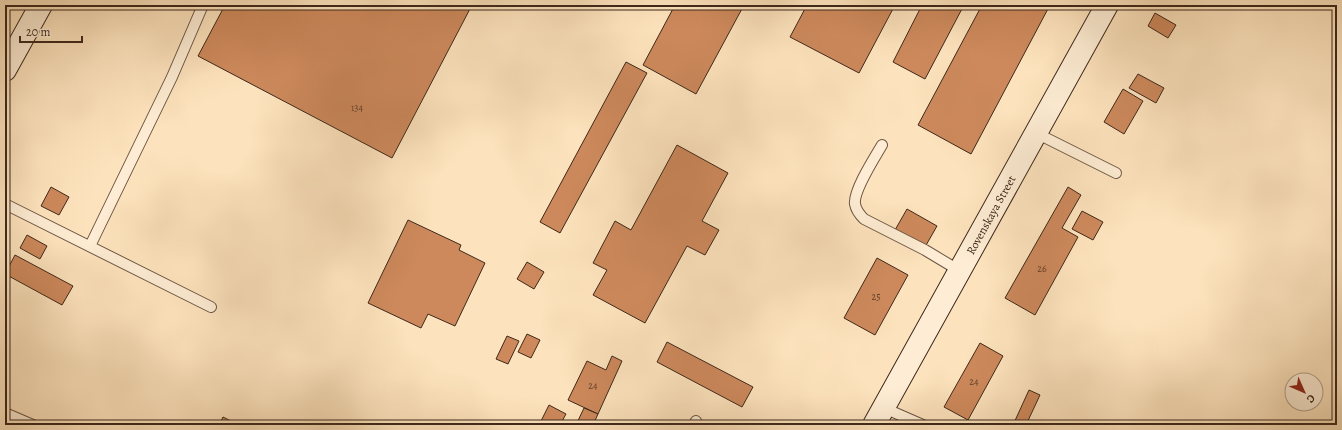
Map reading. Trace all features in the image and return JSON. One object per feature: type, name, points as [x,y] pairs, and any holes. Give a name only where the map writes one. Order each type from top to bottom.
[{"type":"main road","points":[[5,70],[41,5]]},
{"type":"main road","name":"Rovenskaya Street","points":[[879,417],[1107,5]]},
{"type":"lane","points":[[90,246],[172,77],[203,5]]},
{"type":"lane","points":[[1036,133],[1116,173]]},
{"type":"lane","points":[[882,145],[855,194],[857,212],[864,219],[925,250],[960,271]]},
{"type":"lane","points":[[5,204],[211,308]]},
{"type":"lane","points":[[5,413],[33,425]]},
{"type":"lane","points":[[879,417],[923,425]]},
{"type":"building","points":[[225,5],[472,5],[392,158],[198,56]]},
{"type":"building","points":[[675,5],[744,5],[696,94],[643,65]]},
{"type":"building","points":[[807,5],[895,5],[859,73],[790,37]]},
{"type":"building","points":[[922,5],[964,5],[925,79],[893,62]]},
{"type":"building","points":[[982,5],[1050,5],[971,154],[918,125]]},
{"type":"building","points":[[1155,13],[1176,25],[1168,38],[1148,26]]},
{"type":"building","points":[[626,62],[647,73],[560,233],[540,222]]},
{"type":"building","points":[[1138,74],[1164,88],[1156,103],[1129,88]]},
{"type":"building","points":[[1123,89],[1143,101],[1124,134],[1104,122]]},
{"type":"building","points":[[677,145],[728,173],[702,221],[719,230],[705,255],[687,246],[645,323],[593,295],[607,270],[593,263],[615,221],[631,230]]},
{"type":"building","points":[[51,187],[69,197],[59,215],[41,206]]},
{"type":"building","points":[[1068,187],[1081,195],[1062,228],[1078,237],[1035,315],[1005,298]]},
{"type":"building","points":[[907,209],[937,226],[925,247],[895,230]]},
{"type":"building","points":[[1082,211],[1103,222],[1093,240],[1072,229]]},
{"type":"building","points":[[408,220],[461,245],[459,250],[485,263],[455,326],[428,314],[421,328],[368,303]]},
{"type":"building","points":[[27,235],[47,246],[40,259],[20,248]]},
{"type":"building","points":[[15,255],[73,286],[62,305],[5,274]]},
{"type":"building","points":[[877,258],[908,275],[875,335],[844,318]]},
{"type":"building","points":[[527,262],[544,272],[534,289],[517,279]]},
{"type":"building","points":[[527,334],[540,340],[531,358],[518,352]]},
{"type":"building","points":[[507,336],[519,341],[508,364],[496,359]]},
{"type":"building","points":[[667,342],[753,387],[742,407],[657,362]]},
{"type":"building","points":[[980,343],[1003,356],[968,420],[944,407]]},
{"type":"building","points":[[612,356],[622,361],[598,414],[568,400],[587,361],[606,370]]},
{"type":"building","points":[[1029,390],[1040,395],[1026,425],[1013,425]]},
{"type":"building","points":[[549,405],[566,414],[560,425],[549,425],[541,421]]},
{"type":"building","points":[[584,408],[598,414],[593,425],[576,425]]},
{"type":"building","points":[[223,417],[239,425],[219,425]]}]
